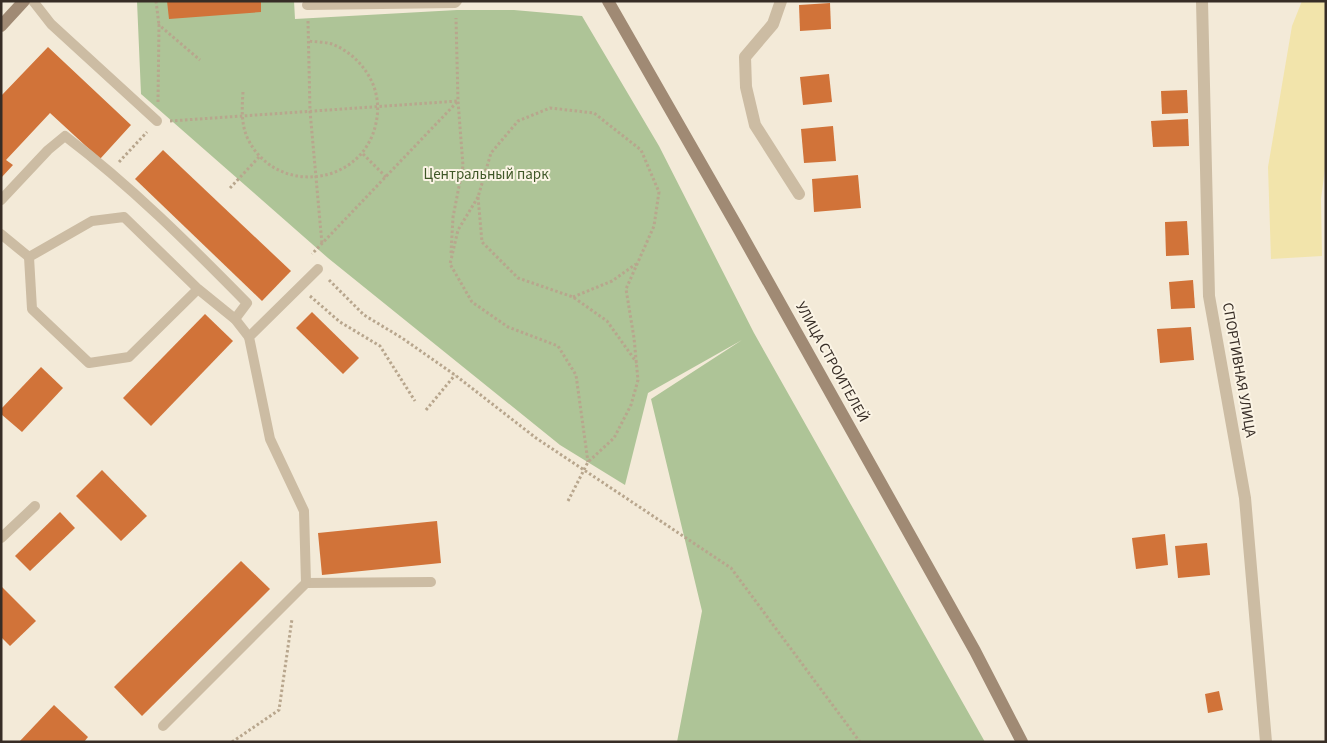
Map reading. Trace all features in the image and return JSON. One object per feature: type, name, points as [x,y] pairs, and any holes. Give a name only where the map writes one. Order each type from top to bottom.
[{"type":"main road","points":[[1,26],[24,1]]},
{"type":"main road","name":"УЛИЦА СТРОИТЕЛЕЙ","points":[[608,1],[946,599],[1022,742]]},
{"type":"street","points":[[781,1],[773,24],[745,57],[746,87],[755,125],[799,194]]},
{"type":"street","name":"СПОРТИВНАЯ УЛИЦА","points":[[1202,1],[1210,296],[1244,498],[1266,742]]},
{"type":"lane","points":[[33,1],[51,24],[157,121]]},
{"type":"lane","points":[[307,5],[456,2]]},
{"type":"lane","points":[[1,200],[48,150],[65,136],[110,172],[198,254],[247,303],[235,319]]},
{"type":"lane","points":[[29,257],[92,221],[124,217],[198,289],[235,319],[249,337],[270,439],[304,510],[306,583]]},
{"type":"lane","points":[[1,234],[29,257],[32,309],[89,363],[129,357],[198,289]]},
{"type":"lane","points":[[249,337],[318,269]]},
{"type":"lane","points":[[1,538],[35,506]]},
{"type":"lane","points":[[163,726],[306,583],[431,582]]},
{"type":"path","points":[[110,172],[157,121],[159,25],[156,1]]},
{"type":"path","points":[[456,2],[458,101],[463,166],[453,218],[450,264],[472,302],[508,327],[558,346],[576,375],[588,462]]},
{"type":"path","points":[[307,5],[310,111],[322,244]]},
{"type":"path","points":[[159,25],[200,60]]},
{"type":"path","points":[[243,92],[242,116],[247,137],[260,156],[278,170],[300,177],[316,177],[345,169],[363,154],[374,135],[379,113],[376,90],[367,70],[351,54],[331,44],[309,40]]},
{"type":"path","points":[[157,121],[458,101]]},
{"type":"path","points":[[308,259],[458,101]]},
{"type":"path","points":[[450,264],[458,230],[478,198],[491,153],[518,121],[550,108],[594,113],[641,150],[659,192],[654,226],[626,289],[638,380],[631,405],[614,438],[588,462],[568,501]]},
{"type":"path","points":[[363,154],[386,177]]},
{"type":"path","points":[[230,188],[260,156]]},
{"type":"path","points":[[478,198],[482,242],[518,278],[573,297],[607,321],[636,363]]},
{"type":"path","points":[[573,297],[612,281],[637,264]]},
{"type":"path","points":[[318,269],[364,315],[402,338],[455,375],[536,438],[731,568],[860,742]]},
{"type":"path","points":[[300,287],[340,322],[380,346],[415,401]]},
{"type":"path","points":[[426,410],[455,375]]},
{"type":"path","points":[[232,742],[280,710],[295,593]]},
{"type":"green space","name":"Центральный парк","points":[[137,1],[294,1],[295,19],[457,10],[514,10],[582,16],[659,146],[754,333],[985,742],[677,742],[702,611],[651,399],[742,340],[648,393],[625,485],[560,445],[328,258],[141,94]]},
{"type":"sand","points":[[1302,1],[1326,1],[1326,161],[1321,199],[1322,256],[1271,259],[1268,167],[1292,26]]},
{"type":"building","points":[[167,1],[261,1],[261,12],[169,19]]},
{"type":"building","points":[[830,3],[831,29],[800,31],[799,5]]},
{"type":"building","points":[[48,47],[131,125],[100,159],[50,113],[6,160],[13,165],[1,178],[1,96]]},
{"type":"building","points":[[829,74],[832,102],[803,105],[800,77]]},
{"type":"building","points":[[1187,90],[1188,113],[1162,114],[1161,91]]},
{"type":"building","points":[[1188,119],[1189,146],[1153,147],[1151,121]]},
{"type":"building","points":[[833,126],[836,161],[804,163],[801,129]]},
{"type":"building","points":[[163,150],[291,271],[262,301],[135,179]]},
{"type":"building","points":[[858,175],[861,208],[814,212],[812,179]]},
{"type":"building","points":[[1187,221],[1189,255],[1166,256],[1165,222]]},
{"type":"building","points":[[1193,280],[1195,308],[1171,309],[1169,282]]},
{"type":"building","points":[[312,312],[359,358],[343,374],[296,328]]},
{"type":"building","points":[[205,314],[233,341],[151,426],[123,398]]},
{"type":"building","points":[[1191,327],[1194,360],[1160,363],[1157,329]]},
{"type":"building","points":[[41,367],[63,388],[22,432],[1,414],[1,409]]},
{"type":"building","points":[[102,470],[147,516],[121,541],[76,496]]},
{"type":"building","points":[[60,512],[75,528],[30,571],[15,556]]},
{"type":"building","points":[[437,521],[441,563],[322,575],[318,533]]},
{"type":"building","points":[[1165,534],[1168,565],[1136,569],[1132,538]]},
{"type":"building","points":[[1207,543],[1210,575],[1178,578],[1175,546]]},
{"type":"building","points":[[241,561],[270,589],[142,716],[114,687]]},
{"type":"building","points":[[1,586],[36,621],[10,646],[1,637]]},
{"type":"building","points":[[1219,691],[1223,710],[1208,713],[1205,694]]},
{"type":"building","points":[[54,705],[88,737],[84,742],[19,742]]}]
